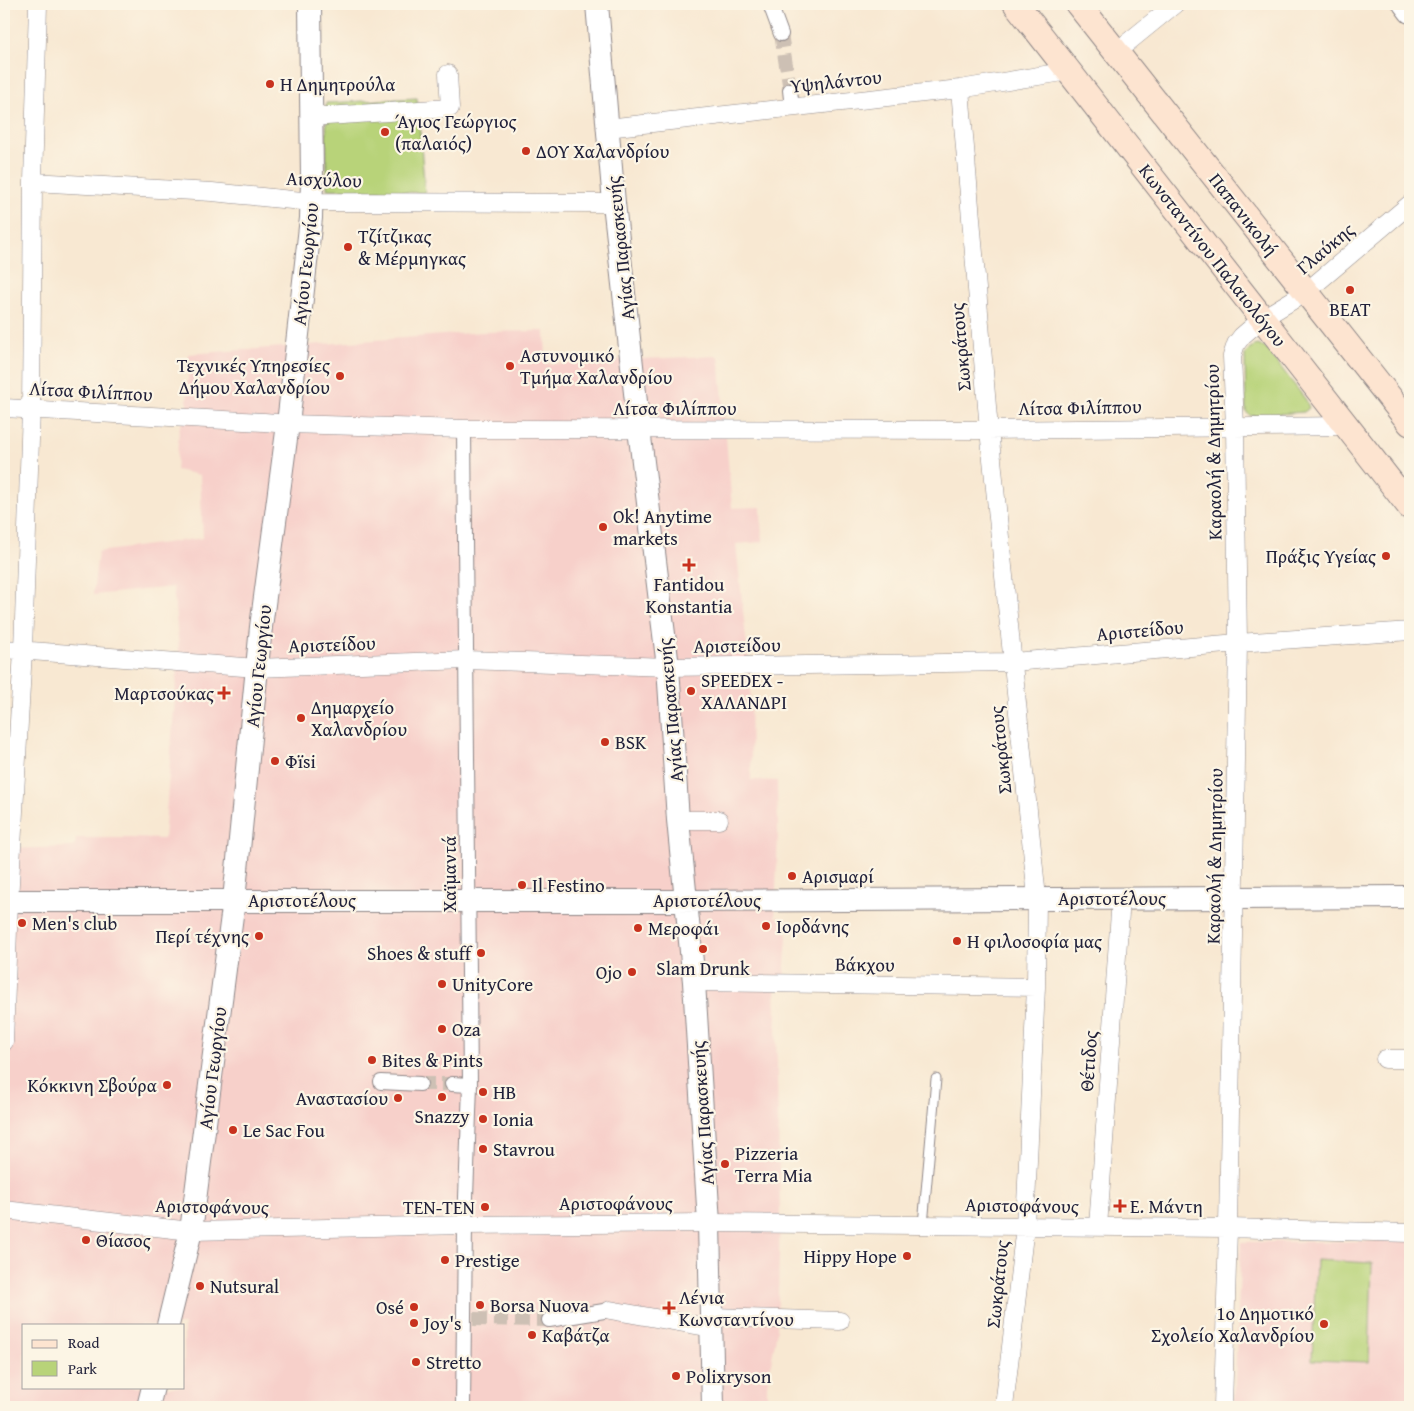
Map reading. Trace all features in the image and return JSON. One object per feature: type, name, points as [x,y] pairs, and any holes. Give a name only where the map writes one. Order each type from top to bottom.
[{"type":"main road","name":"Κωνσταντίνου Παλαιολόγου","points":[[1016,4],[1410,507]]},
{"type":"main road","name":"Παπανικολή","points":[[1078,4],[1410,423]]},
{"type":"street","points":[[4,1042],[6,901],[22,650],[31,409],[33,182],[38,4]]},
{"type":"street","name":"Αγίου Γεωργίου","points":[[168,1324],[191,1231],[234,900],[261,627],[288,424],[312,202],[310,4]]},
{"type":"street","name":"Αγίας Παρασκευής","points":[[597,4],[614,203],[668,667],[678,820],[694,982],[709,1223],[713,1407]]},
{"type":"street","points":[[770,4],[781,34]]},
{"type":"street","points":[[1116,52],[1175,4]]},
{"type":"street","points":[[1404,4],[1410,12]]},
{"type":"street","name":"Υψηλάντου","points":[[607,128],[791,99],[960,89],[1069,71]]},
{"type":"street","points":[[311,117],[450,108],[448,74]]},
{"type":"street","name":"Σωκράτους","points":[[960,89],[989,430],[1037,898],[1036,987],[1024,1226],[1004,1407]]},
{"type":"street","name":"Αισχύλου","points":[[33,182],[212,192],[312,202],[614,203]]},
{"type":"street","name":"Γλαύκης","points":[[1262,318],[1306,292],[1410,204]]},
{"type":"street","name":"Καραολή & Δημητρίου","points":[[1223,1407],[1238,643],[1235,427],[1232,356],[1236,344],[1242,336],[1262,318]]},
{"type":"street","name":"Λίτσα Φιλίππου","points":[[4,408],[288,424],[464,429],[989,430],[1347,426]]},
{"type":"street","name":"Χαϊμαντά","points":[[463,1407],[469,1318],[465,1225],[470,1085],[464,429]]},
{"type":"street","name":"Αριστείδου","points":[[4,650],[257,668],[466,660],[668,667],[1012,662],[1410,631]]},
{"type":"street","points":[[678,820],[719,820]]},
{"type":"street","name":"Αριστοτέλους","points":[[6,901],[1410,897]]},
{"type":"street","name":"Θέτιδος","points":[[1098,1227],[1121,898]]},
{"type":"street","name":"Βάκχου","points":[[694,982],[1036,987]]},
{"type":"street","points":[[1385,1059],[1410,1059]]},
{"type":"street","points":[[382,1082],[420,1084]]},
{"type":"street","points":[[452,1084],[470,1085]]},
{"type":"street","name":"Αριστοφάνους","points":[[4,1210],[191,1231],[465,1225],[709,1223],[1228,1228],[1410,1233]]},
{"type":"street","points":[[549,1320],[610,1310],[712,1323],[840,1321]]},
{"type":"street","points":[[148,1407],[153,1388]]},
{"type":"lane","points":[[923,1225],[936,1079]]},
{"type":"shaded area","points":[[545,331],[546,364],[719,356],[732,508],[761,507],[762,542],[736,544],[750,676],[751,780],[777,781],[778,831],[775,917],[785,918],[787,936],[784,978],[775,978],[780,1213],[777,1331],[767,1384],[767,1407],[4,1407],[4,849],[75,847],[76,838],[164,839],[179,647],[173,587],[93,595],[98,552],[203,538],[200,475],[176,470],[179,430],[187,409],[189,354],[483,332]]},
{"type":"shaded area","name":"1ο Δημοτικό Σχολείο Χαλανδρίου","points":[[1410,1241],[1410,1407],[1234,1407],[1241,1242]]},
{"type":"green space","points":[[417,98],[425,193],[327,189],[326,103]]},
{"type":"green space","points":[[1257,345],[1266,348],[1306,400],[1309,408],[1304,412],[1251,416],[1246,412],[1245,355],[1250,348]]},
{"type":"green space","points":[[1316,1260],[1372,1263],[1369,1362],[1312,1360]]},
{"type":"tunnel","points":[[781,34],[790,90]]},
{"type":"tunnel","points":[[420,1084],[452,1084]]},
{"type":"tunnel","points":[[473,1319],[549,1320]]},
{"type":"place","name":"Η Δημητρούλα","points":[[270,84]]},
{"type":"place","name":"Άγιος Γεώργιος (παλαιός)","points":[[385,132]]},
{"type":"place","name":"ΔΟΥ Χαλανδρίου","points":[[526,151]]},
{"type":"place","name":"Τζίτζικας & Μέρμηγκας","points":[[348,247]]},
{"type":"place","name":"ΒΕΑΤ","points":[[1350,290]]},
{"type":"place","name":"Αστυνομικό Τμήμα Χαλανδρίου","points":[[510,366]]},
{"type":"place","name":"Τεχνικές Υπηρεσίες Δήμου Χαλανδρίου","points":[[340,376]]},
{"type":"place","name":"Ok! Anytime markets","points":[[603,527]]},
{"type":"place","name":"Πράξις Υγείας","points":[[1386,556]]},
{"type":"place","name":"Fantidou Konstantia","points":[[689,565]]},
{"type":"place","name":"SPEEDEX - ΧΑΛΑΝΔΡΙ","points":[[691,691]]},
{"type":"place","name":"Μαρτσούκας","points":[[224,693]]},
{"type":"place","name":"Δημαρχείο Χαλανδρίου","points":[[301,718]]},
{"type":"place","name":"BSK","points":[[605,742]]},
{"type":"place","name":"Φïsi","points":[[275,761]]},
{"type":"place","name":"Αρισμαρί","points":[[792,876]]},
{"type":"place","name":"Il Festino","points":[[522,885]]},
{"type":"place","name":"Men's club","points":[[22,923]]},
{"type":"place","name":"Ιορδάνης","points":[[766,926]]},
{"type":"place","name":"Μεροφάι","points":[[638,928]]},
{"type":"place","name":"Περί τέχνης","points":[[259,936]]},
{"type":"place","name":"Η φιλοσοφία μας","points":[[957,941]]},
{"type":"place","name":"Slam Drunk","points":[[703,949]]},
{"type":"place","name":"Shoes & stuff","points":[[481,953]]},
{"type":"place","name":"Ojo","points":[[632,972]]},
{"type":"place","name":"UnityCore","points":[[442,984]]},
{"type":"place","name":"Oza","points":[[442,1029]]},
{"type":"place","name":"Bites & Pints","points":[[372,1060]]},
{"type":"place","name":"Κόκκινη Σβούρα","points":[[167,1085]]},
{"type":"place","name":"HB","points":[[483,1092]]},
{"type":"place","name":"Snazzy","points":[[442,1097]]},
{"type":"place","name":"Αναστασίου","points":[[398,1098]]},
{"type":"place","name":"Ionia","points":[[483,1119]]},
{"type":"place","name":"Le Sac Fou","points":[[233,1130]]},
{"type":"place","name":"Stavrou","points":[[483,1149]]},
{"type":"place","name":"Pizzeria Terra Mia","points":[[725,1164]]},
{"type":"place","name":"Ε. Μάντη","points":[[1120,1206]]},
{"type":"place","name":"ΤΕΝ-ΤΕΝ","points":[[485,1207]]},
{"type":"place","name":"Θίασος","points":[[86,1240]]},
{"type":"place","name":"Hippy Hope","points":[[907,1256]]},
{"type":"place","name":"Prestige","points":[[445,1260]]},
{"type":"place","name":"Nutsural","points":[[200,1286]]},
{"type":"place","name":"Borsa Nuova","points":[[480,1305]]},
{"type":"place","name":"Osé","points":[[414,1307]]},
{"type":"place","name":"Λένια Κωνσταντίνου","points":[[669,1308]]},
{"type":"place","name":"Joy's","points":[[414,1323]]},
{"type":"place","name":"1ο Δημοτικό Σχολείο Χαλανδρίου","points":[[1324,1324]]},
{"type":"place","name":"Καβάτζα","points":[[532,1335]]},
{"type":"place","name":"Stretto","points":[[416,1362]]},
{"type":"place","name":"Polixryson","points":[[676,1376]]}]
